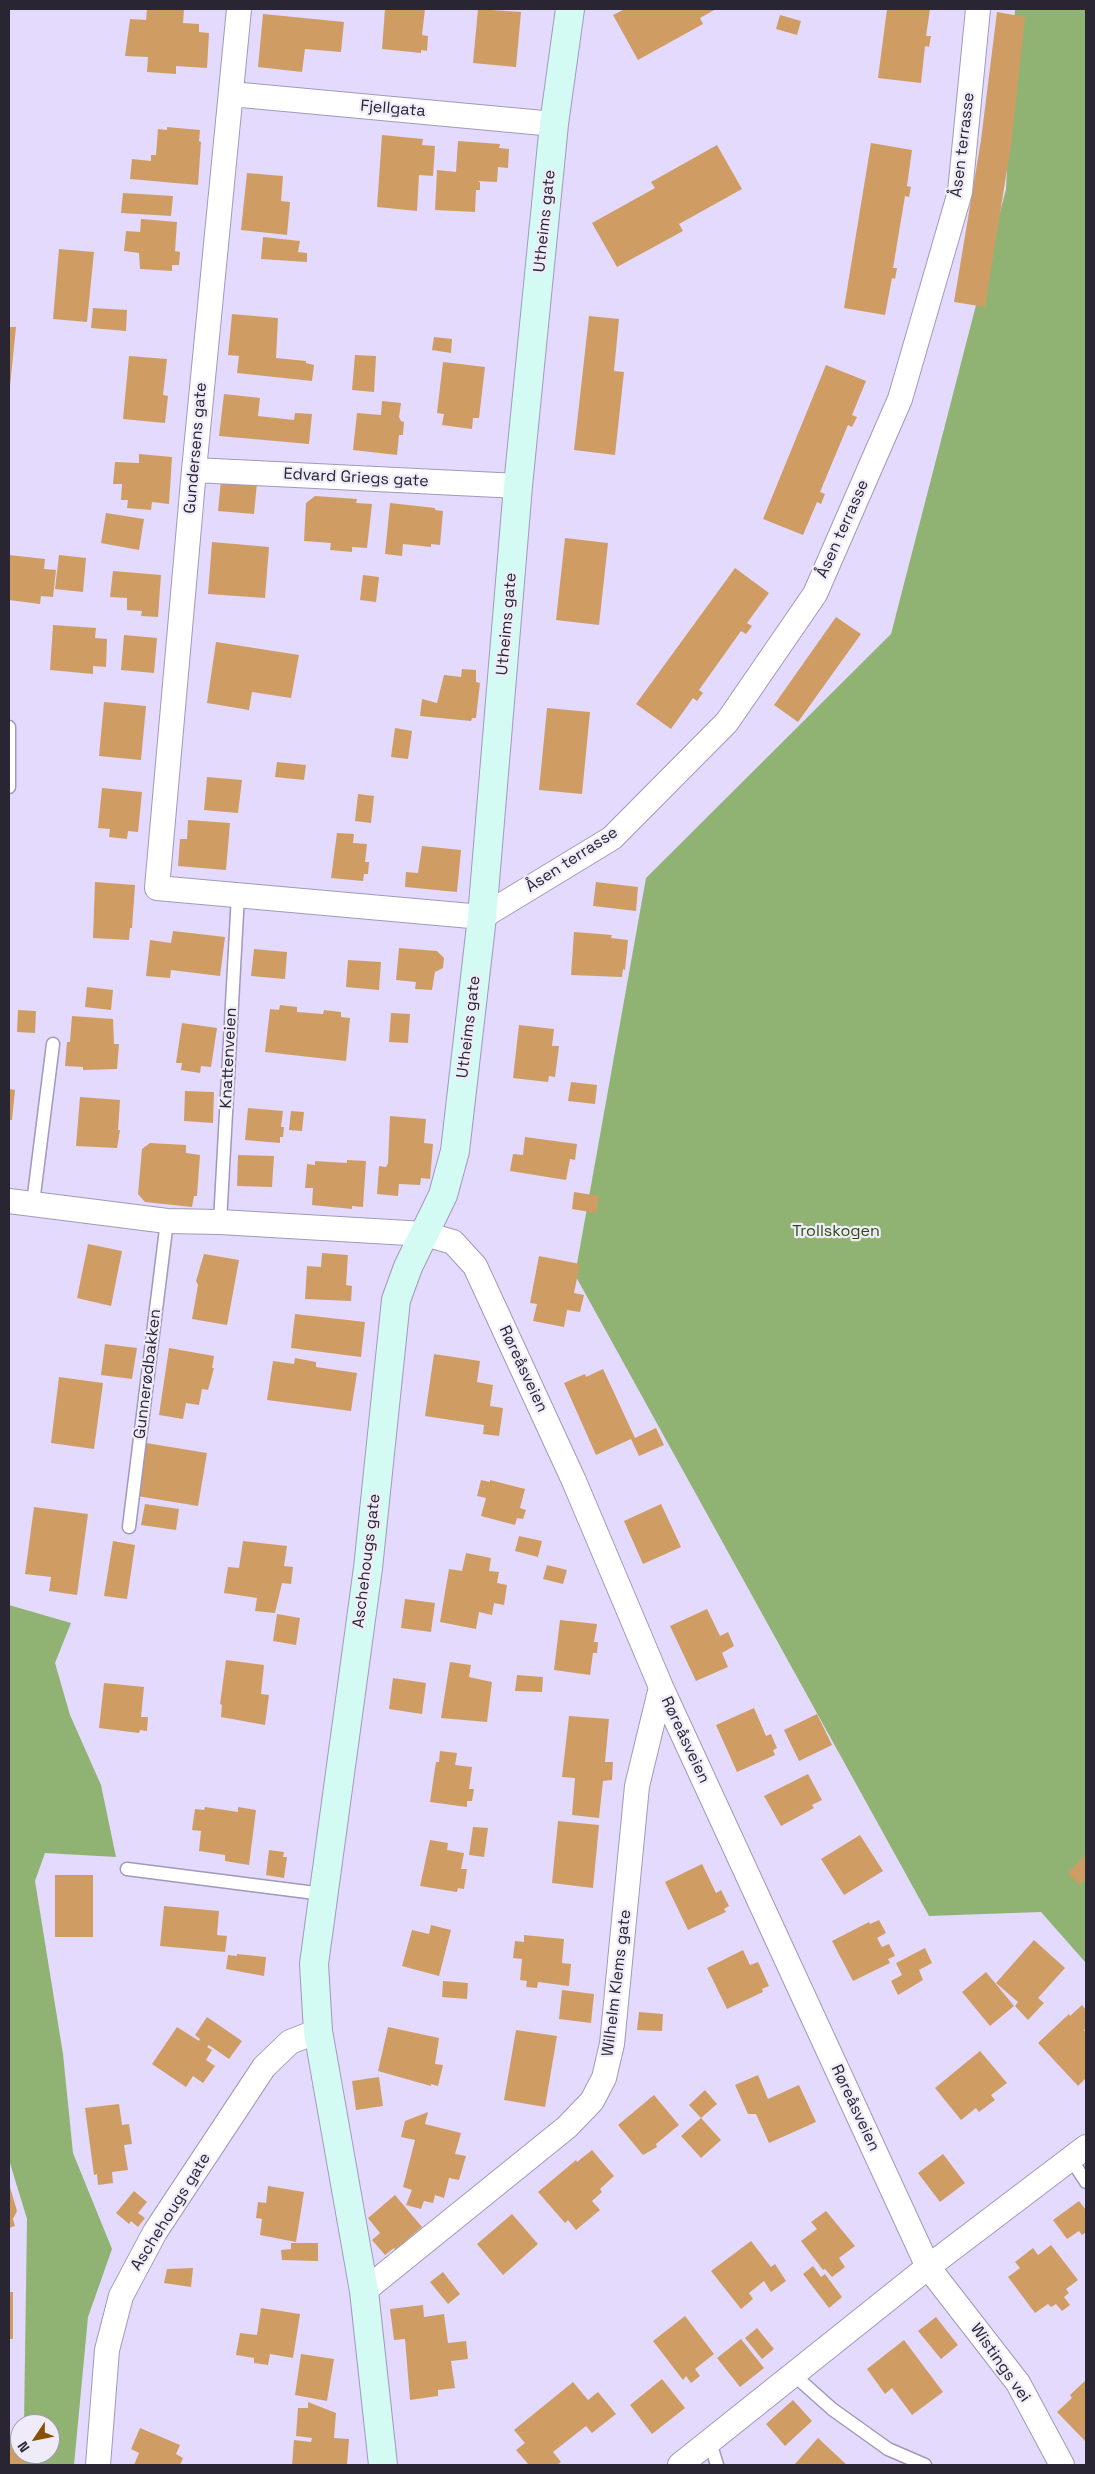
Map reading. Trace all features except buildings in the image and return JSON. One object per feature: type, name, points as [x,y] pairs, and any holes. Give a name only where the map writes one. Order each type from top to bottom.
[{"type":"main road","name":"Utheims gate","points":[[425,1234],[443,1195],[455,1151],[482,917],[518,486],[554,124],[570,9]]},
{"type":"main road","name":"Aschehougs gate","points":[[383,2465],[364,2291],[318,2031],[314,1964],[368,1568],[396,1300],[408,1267],[425,1234]]},
{"type":"street","name":"Gundersens gate","points":[[238,895],[157,888],[194,470],[239,9]]},
{"type":"street","name":"Åsen terrasse","points":[[482,917],[612,838],[727,722],[815,594],[900,399],[960,192],[978,9]]},
{"type":"street","name":"Fjellgata","points":[[231,94],[554,124]]},
{"type":"street","name":"Edvard Griegs gate","points":[[194,470],[518,486]]},
{"type":"street","points":[[238,895],[482,917]]},
{"type":"street","points":[[9,1201],[167,1221],[220,1222],[425,1234]]},
{"type":"street","name":"Røreåsveien","points":[[425,1234],[454,1242],[475,1266],[574,1481],[661,1687],[928,2267]]},
{"type":"street","name":"Wilhelm Klems gate","points":[[364,2291],[567,2127],[592,2101],[604,2078],[612,2044],[637,1786],[661,1687]]},
{"type":"street","name":"Aschehougs gate","points":[[98,2465],[107,2350],[121,2296],[155,2232],[264,2067],[290,2042],[318,2031]]},
{"type":"street","points":[[680,2465],[928,2267],[1078,2153]]},
{"type":"street","name":"Wistings vei","points":[[928,2267],[1018,2383],[1062,2465]]},
{"type":"lane","points":[[9,727],[9,787]]},
{"type":"lane","name":"Knattenveien","points":[[220,1222],[238,895]]},
{"type":"lane","points":[[33,1203],[53,1044]]},
{"type":"lane","name":"Gunnerødbakken","points":[[129,1527],[167,1221]]},
{"type":"lane","points":[[127,1869],[323,1894]]},
{"type":"lane","points":[[1078,2153],[1086,2182]]},
{"type":"lane","points":[[794,2375],[832,2409],[888,2448],[925,2465]]},
{"type":"lane","points":[[710,2442],[717,2465]]},
{"type":"green space","name":"Trollskogen","points":[[1015,9],[1086,9],[1086,1963],[1041,1912],[929,1916],[575,1275],[646,878],[891,634],[1006,189]]},
{"type":"green space","points":[[9,1605],[71,1623],[55,1663],[70,1715],[101,1785],[116,1857],[45,1853],[35,1881],[63,2054],[73,2153],[112,2249],[88,2317],[74,2465],[25,2465],[60,2464],[60,2414],[24,2414],[27,2219],[9,2160]]}]
